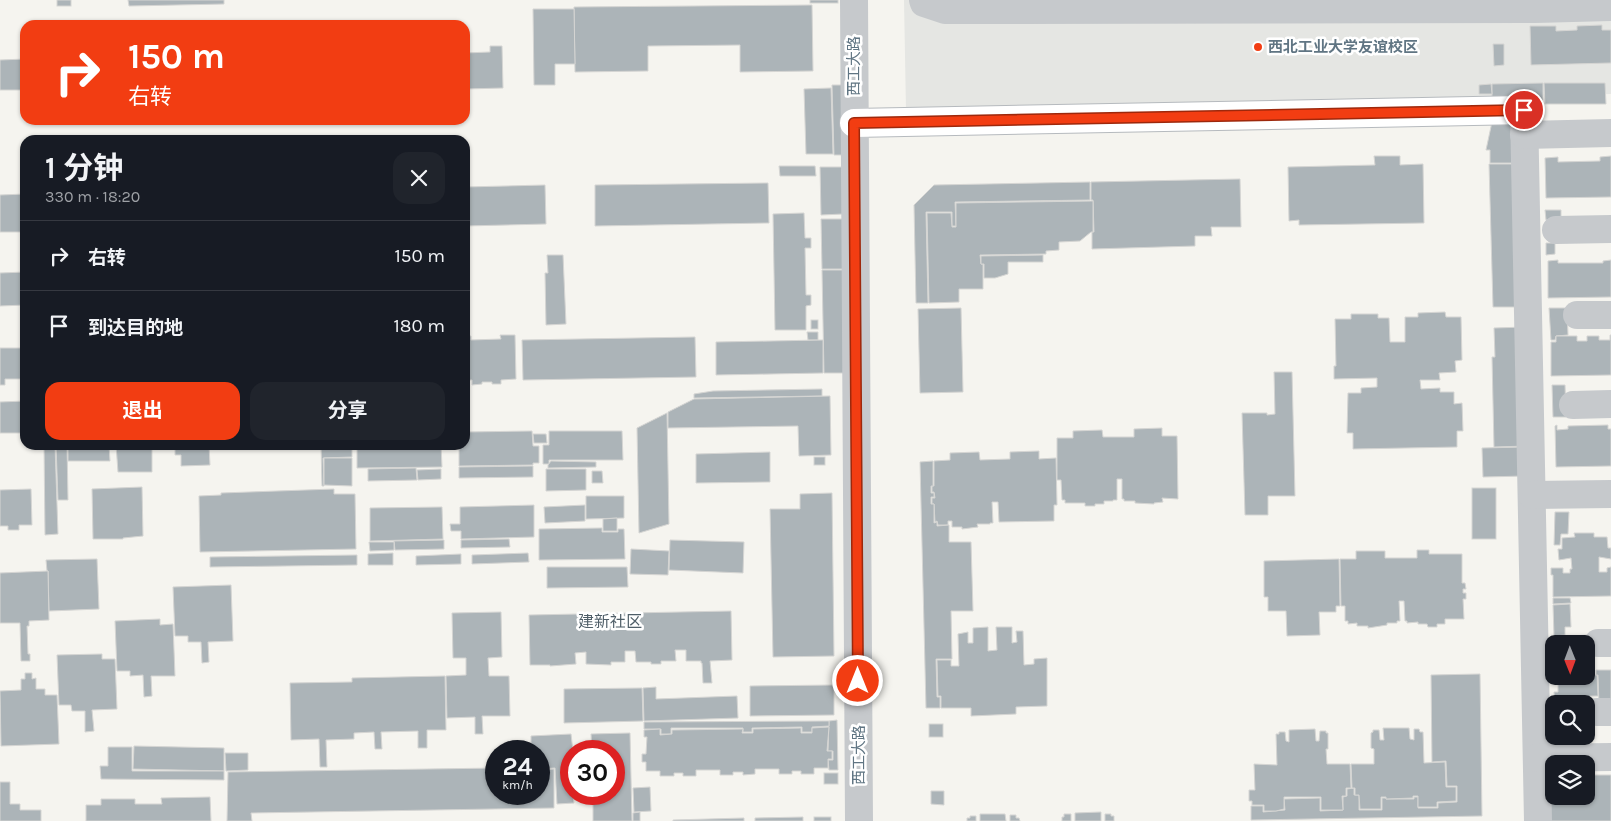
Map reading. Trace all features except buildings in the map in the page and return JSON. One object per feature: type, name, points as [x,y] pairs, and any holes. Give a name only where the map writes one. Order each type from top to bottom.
[{"type":"main road","points":[[854,123],[1524,122]]},
{"type":"street","name":"西工大路","points":[[854,0],[859,821]]},
{"type":"street","points":[[923,0],[924,3],[944,10],[1535,9],[1611,7]]},
{"type":"street","points":[[1538,821],[1524,122],[1611,133]]},
{"type":"street","points":[[1556,230],[1611,229]]},
{"type":"street","points":[[1577,315],[1611,315]]},
{"type":"street","points":[[1573,405],[1611,404]]},
{"type":"street","points":[[1532,495],[1611,494]]},
{"type":"street","points":[[1537,758],[1611,757]]},
{"type":"shaded area","name":"西北工业大学友谊校区","points":[[904,0],[1611,0],[1611,94],[906,111]]},
{"type":"place","name":"西北工业大学友谊校区","points":[[1258,47]]},
{"type":"district","name":"建新社区","points":[[610,621]]},
{"type":"route","points":[[858,681],[854,123],[1524,110]]}]
